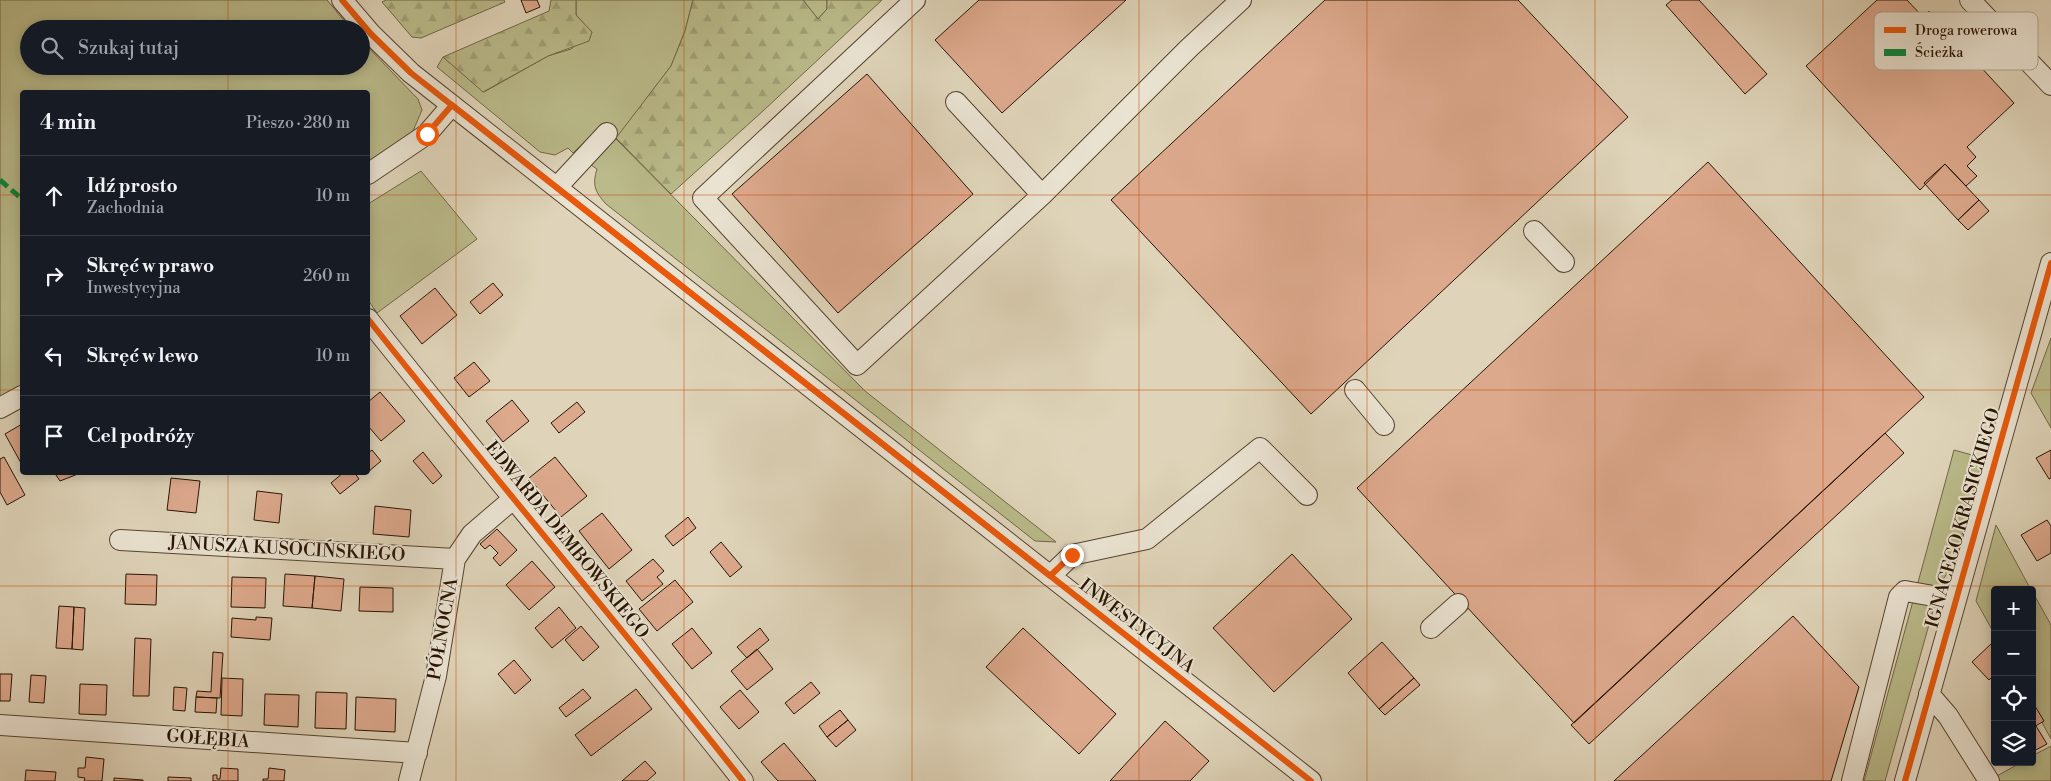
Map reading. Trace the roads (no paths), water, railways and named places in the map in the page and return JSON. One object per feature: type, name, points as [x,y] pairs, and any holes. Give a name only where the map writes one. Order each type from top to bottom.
[{"type":"street","name":"INWESTYCYJNA","points":[[342,0],[360,20]]},
{"type":"street","points":[[914,0],[703,198],[857,365],[1042,194],[1189,48],[1241,0]]},
{"type":"street","points":[[1970,0],[1981,12]]},
{"type":"street","name":"INWESTYCYJNA","points":[[370,32],[411,73],[1311,781]]},
{"type":"street","points":[[2036,70],[2051,86]]},
{"type":"street","points":[[956,102],[1042,194]]},
{"type":"street","points":[[370,173],[427,134],[452,105]]},
{"type":"street","points":[[557,187],[607,133]]},
{"type":"street","points":[[1534,231],[1564,262]]},
{"type":"street","name":"IGNACEGO KRASICKIEGO","points":[[1905,781],[2051,264]]},
{"type":"street","name":"EDWARDA DEMBOWSKIEGO","points":[[370,320],[743,781]]},
{"type":"street","points":[[1355,390],[1384,425]]},
{"type":"street","points":[[0,408],[20,397]]},
{"type":"street","points":[[1050,576],[1072,555],[1147,540],[1260,448],[1307,495]]},
{"type":"street","name":"PÓŁNOCNA","points":[[409,781],[436,676],[455,559],[472,534],[514,499]]},
{"type":"street","name":"JANUSZA KUSOCIŃSKIEGO","points":[[120,540],[455,559]]},
{"type":"street","points":[[1852,781],[1898,597],[1905,592],[1956,600]]},
{"type":"street","points":[[1431,628],[1458,604]]},
{"type":"street","points":[[1929,694],[1948,716],[1989,781]]},
{"type":"street","name":"GOŁĘBIA","points":[[0,725],[417,753]]}]
